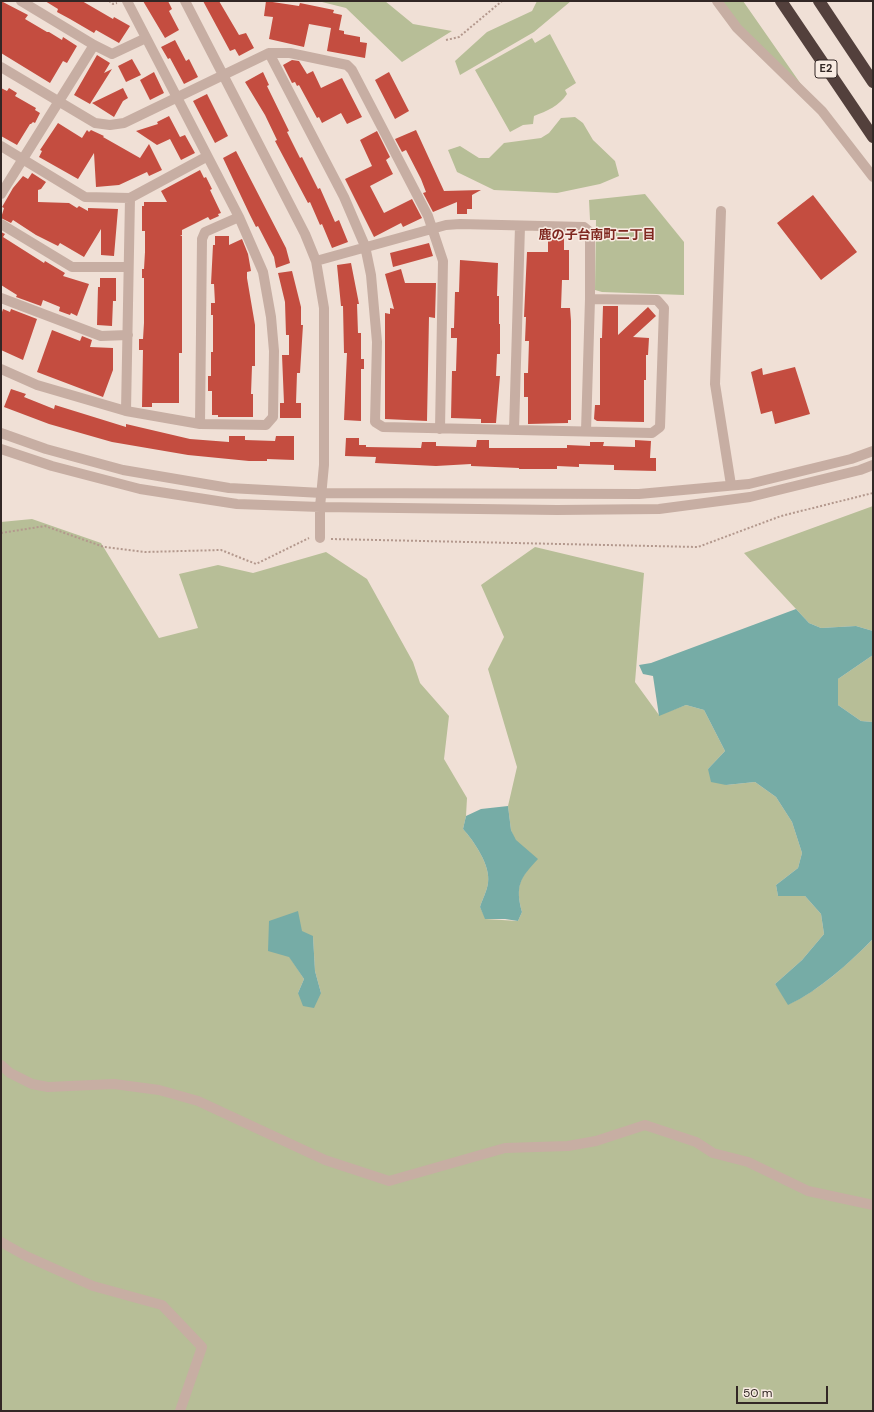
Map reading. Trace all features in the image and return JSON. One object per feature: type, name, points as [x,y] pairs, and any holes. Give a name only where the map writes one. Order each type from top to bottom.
[{"type":"highway","name":"E2","points":[[781,1],[873,137]]},
{"type":"highway","name":"E2","points":[[819,1],[873,82]]},
{"type":"street","points":[[21,1],[94,45],[112,54],[146,38]]},
{"type":"street","points":[[1,369],[38,385],[126,411],[200,424],[266,425],[273,417],[274,351],[272,317],[264,272],[239,217],[206,157],[127,1]]},
{"type":"street","points":[[185,1],[305,234],[316,261],[324,308],[324,465],[320,507],[320,538]]},
{"type":"street","points":[[717,1],[736,28],[822,111],[873,177]]},
{"type":"street","points":[[1,194],[94,45]]},
{"type":"street","points":[[269,53],[344,197],[365,246],[371,276],[377,342],[375,422],[383,427],[652,433],[660,427],[664,308],[657,300],[590,299]]},
{"type":"street","points":[[1,67],[95,123],[110,125],[124,123],[269,53],[290,53],[347,65],[352,70],[434,228],[443,261],[440,429]]},
{"type":"street","points":[[1,146],[85,197],[130,198],[206,157]]},
{"type":"street","points":[[126,411],[130,198]]},
{"type":"street","points":[[721,211],[715,384],[730,485]]},
{"type":"street","points":[[200,424],[202,239],[205,232],[239,217]]},
{"type":"street","points":[[1,224],[72,267],[128,267]]},
{"type":"street","points":[[316,261],[365,246],[434,228],[460,224],[584,227],[590,232],[590,299],[586,431]]},
{"type":"street","points":[[514,430],[520,226]]},
{"type":"street","points":[[1,298],[101,336],[128,335]]},
{"type":"street","points":[[1,433],[46,450],[123,470],[229,488],[322,493],[639,494],[749,484],[851,459],[873,451]]},
{"type":"street","points":[[1,449],[52,466],[140,489],[237,504],[320,507],[557,510],[659,509],[750,497],[860,470],[873,465]]},
{"type":"street","points":[[1,1065],[10,1073],[32,1084],[48,1087],[114,1084],[159,1090],[198,1101],[325,1160],[389,1180],[505,1148],[568,1146],[596,1141],[646,1125],[696,1142],[713,1153],[748,1162],[808,1191],[873,1205]]},
{"type":"street","points":[[1,1242],[26,1256],[94,1286],[162,1305],[202,1347],[180,1411]]},
{"type":"path","points":[[446,40],[459,37],[502,1]]},
{"type":"path","points":[[1,533],[46,526],[104,547],[145,552],[221,550],[256,564],[306,538],[698,547],[781,516],[873,493]]},
{"type":"green space","points":[[318,1],[385,1],[413,24],[452,31],[402,62],[346,8]]},
{"type":"green space","points":[[537,1],[571,1],[534,32],[460,75],[455,61],[487,32],[532,11]]},
{"type":"green space","points":[[721,1],[743,1],[812,100],[733,19]]},
{"type":"green space","points":[[550,34],[576,83],[565,90],[567,94],[556,105],[534,116],[533,124],[523,125],[510,132],[475,70],[532,38],[535,43]]},
{"type":"green space","points":[[575,117],[583,123],[593,140],[615,161],[619,176],[600,184],[557,193],[494,190],[457,172],[448,150],[460,146],[479,158],[489,158],[504,143],[541,138],[549,133],[561,118]]},
{"type":"green space","points":[[645,194],[684,242],[684,295],[602,292],[595,290],[596,220],[590,220],[589,200]]},
{"type":"green space","points":[[873,506],[873,631],[856,626],[821,628],[809,623],[744,553]]},
{"type":"green space","points":[[32,519],[101,543],[159,638],[198,628],[179,574],[218,565],[253,573],[326,552],[367,579],[413,662],[420,683],[449,716],[444,759],[467,798],[466,816],[463,829],[477,847],[487,869],[488,883],[480,907],[486,919],[518,921],[522,912],[519,890],[523,876],[527,871],[511,830],[508,806],[517,767],[488,669],[504,637],[481,585],[535,547],[644,573],[635,682],[659,715],[686,705],[704,710],[725,751],[708,769],[726,785],[755,782],[776,797],[792,822],[802,853],[798,868],[776,885],[778,896],[805,896],[821,914],[824,934],[802,960],[775,984],[789,1004],[823,984],[854,958],[873,939],[873,1411],[1,1411],[1,522]],"holes":[[[313,936],[315,971],[321,993],[298,993],[304,979],[289,956]]]},
{"type":"green space","points":[[873,655],[873,722],[861,721],[838,705],[838,679]]},
{"type":"water","points":[[796,609],[809,623],[821,628],[856,626],[873,631],[873,655],[838,679],[838,705],[861,721],[873,722],[873,939],[844,967],[811,992],[788,1005],[775,984],[802,960],[824,934],[821,914],[805,896],[778,896],[776,885],[798,868],[802,853],[792,822],[776,797],[755,782],[726,785],[711,782],[708,769],[725,751],[704,710],[686,705],[659,716],[653,676],[643,674],[639,665],[651,663]]},
{"type":"water","points":[[508,806],[511,830],[516,840],[538,859],[523,877],[519,889],[522,912],[518,921],[505,919],[485,919],[480,907],[488,883],[487,869],[477,847],[463,829],[466,816],[481,809]]},
{"type":"water","points":[[298,911],[302,931],[313,936],[315,971],[321,993],[314,1008],[303,1006],[298,993],[304,979],[289,957],[268,951],[269,921]]},
{"type":"building","points":[[1,1],[28,15],[25,19],[62,40],[63,37],[77,46],[67,63],[63,61],[50,83],[1,53]]},
{"type":"building","points":[[45,1],[82,1],[113,19],[114,17],[130,26],[119,43],[96,30],[94,33],[57,12],[58,9]]},
{"type":"building","points":[[143,1],[168,1],[172,9],[169,11],[179,30],[165,38]]},
{"type":"building","points":[[203,1],[219,1],[239,35],[246,33],[254,48],[239,56],[235,49],[230,51]]},
{"type":"building","points":[[266,1],[299,6],[300,3],[334,10],[333,13],[342,15],[339,30],[344,31],[344,34],[360,37],[360,42],[367,43],[365,58],[327,51],[331,28],[309,24],[304,47],[269,39],[273,17],[264,16]]},
{"type":"building","points":[[175,40],[186,61],[189,59],[198,77],[184,84],[170,58],[168,59],[161,47]]},
{"type":"building","points":[[97,55],[110,63],[104,73],[112,69],[90,104],[74,95]]},
{"type":"building","points":[[132,59],[141,75],[126,82],[118,66]]},
{"type":"building","points":[[292,60],[299,61],[307,74],[313,71],[321,88],[342,78],[362,117],[347,124],[341,113],[322,123],[319,117],[317,118],[299,85],[297,86],[295,82],[292,83],[283,65]]},
{"type":"building","points":[[154,72],[164,93],[150,100],[140,80]]},
{"type":"building","points":[[263,72],[269,85],[267,86],[289,131],[287,132],[300,158],[302,157],[318,189],[320,188],[335,222],[339,220],[348,242],[332,248],[322,224],[320,225],[310,202],[308,203],[275,141],[277,140],[265,115],[245,82]]},
{"type":"building","points":[[389,72],[409,111],[395,119],[375,80]]},
{"type":"building","points":[[1,88],[7,91],[9,88],[17,93],[15,96],[36,108],[35,110],[40,113],[35,123],[33,122],[30,124],[17,145],[1,136]]},
{"type":"building","points":[[123,88],[128,98],[123,101],[114,117],[92,103]]},
{"type":"building","points":[[207,94],[228,136],[215,143],[193,101]]},
{"type":"building","points":[[169,116],[180,137],[185,135],[195,153],[181,160],[170,139],[157,145],[136,131],[158,124],[157,122]]},
{"type":"building","points":[[58,123],[82,138],[87,130],[89,132],[91,130],[104,136],[103,137],[140,158],[149,144],[162,170],[149,176],[147,172],[119,185],[96,187],[94,153],[78,179],[39,157],[42,151],[40,150]]},
{"type":"building","points":[[416,130],[444,191],[481,190],[472,195],[472,209],[467,209],[467,214],[457,214],[457,202],[433,212],[423,193],[426,192],[421,179],[406,150],[402,152],[395,139]]},
{"type":"building","points":[[377,131],[390,157],[386,160],[393,174],[370,186],[384,213],[412,199],[422,218],[403,227],[401,223],[374,237],[345,179],[372,166],[360,140]]},
{"type":"building","points":[[236,151],[286,248],[290,263],[276,268],[274,257],[258,226],[256,227],[249,213],[223,158]]},
{"type":"building","points":[[200,170],[204,178],[206,177],[212,189],[210,190],[221,213],[218,214],[219,216],[210,220],[208,217],[182,230],[182,235],[180,236],[182,236],[182,353],[179,353],[179,403],[152,403],[152,407],[142,407],[143,350],[139,350],[139,339],[143,339],[144,323],[144,278],[142,278],[142,269],[144,269],[145,231],[142,231],[142,206],[144,206],[144,202],[167,202],[161,191]]},
{"type":"building","points":[[32,173],[46,182],[41,189],[38,190],[38,202],[69,203],[77,208],[79,206],[88,211],[88,208],[118,209],[114,256],[101,255],[101,229],[84,257],[60,243],[58,246],[36,235],[13,220],[11,223],[1,218],[4,208],[2,207],[13,188],[23,176],[28,179]]},
{"type":"building","points":[[813,195],[857,252],[821,280],[777,223]]},
{"type":"building","points":[[1,232],[5,234],[3,237],[44,263],[45,261],[65,273],[63,276],[89,284],[77,316],[71,313],[70,315],[59,311],[60,307],[43,300],[41,306],[16,297],[17,295],[1,285]]},
{"type":"building","points":[[548,233],[564,233],[564,250],[569,250],[569,280],[562,280],[561,308],[570,308],[571,420],[568,420],[568,423],[528,424],[528,397],[524,397],[524,373],[528,373],[529,341],[525,341],[526,317],[524,317],[527,252],[548,252]]},
{"type":"building","points":[[215,236],[229,236],[229,245],[242,239],[248,254],[251,271],[247,272],[247,278],[255,325],[255,366],[252,366],[251,394],[253,394],[253,417],[218,417],[218,415],[212,415],[212,391],[208,391],[208,376],[211,376],[211,352],[213,352],[213,315],[211,315],[211,303],[215,303],[214,284],[211,284],[213,245],[215,245]]},
{"type":"building","points":[[429,243],[433,256],[393,267],[390,253]]},
{"type":"building","points":[[460,260],[498,263],[497,296],[499,296],[500,354],[497,354],[496,376],[500,376],[496,423],[481,423],[481,419],[451,418],[452,371],[456,371],[457,338],[451,338],[451,328],[454,328],[455,292],[459,292]]},
{"type":"building","points":[[351,263],[359,304],[357,304],[358,333],[361,333],[361,359],[364,359],[364,369],[361,369],[361,421],[344,420],[347,353],[344,353],[343,306],[341,306],[337,265]]},
{"type":"building","points":[[401,269],[405,283],[436,283],[435,318],[429,317],[427,421],[385,419],[385,313],[390,314],[390,308],[394,309],[385,274]]},
{"type":"building","points":[[292,271],[301,307],[301,325],[303,325],[300,373],[297,373],[296,403],[301,403],[301,418],[280,418],[280,403],[284,403],[282,355],[289,355],[289,335],[286,335],[285,302],[278,273]]},
{"type":"building","points":[[100,278],[116,278],[116,301],[113,301],[112,326],[97,325],[98,287],[100,287]]},
{"type":"building","points":[[603,306],[618,306],[618,335],[648,307],[656,316],[633,337],[649,338],[648,355],[646,355],[646,380],[644,380],[644,422],[597,421],[594,419],[595,405],[600,405],[600,338],[602,338]]},
{"type":"building","points":[[3,309],[10,312],[11,309],[37,319],[23,360],[1,350],[1,315]]},
{"type":"building","points":[[52,330],[80,341],[82,336],[92,340],[90,347],[113,348],[113,370],[103,397],[37,372]]},
{"type":"building","points":[[795,367],[810,414],[775,424],[772,411],[761,414],[751,372],[762,368],[763,375]]},
{"type":"building","points":[[11,389],[26,394],[24,397],[54,409],[55,405],[126,427],[126,424],[190,439],[229,442],[229,436],[245,436],[245,440],[275,441],[276,436],[294,436],[294,460],[267,459],[267,461],[249,461],[188,455],[112,442],[49,424],[4,407]]},
{"type":"building","points":[[346,438],[359,438],[359,445],[366,445],[366,447],[421,448],[422,442],[436,442],[436,446],[476,447],[477,440],[489,440],[489,448],[567,448],[567,445],[590,446],[590,442],[604,442],[603,446],[635,447],[635,440],[651,441],[650,458],[656,458],[656,471],[614,470],[614,465],[579,464],[579,467],[557,466],[557,469],[519,469],[471,466],[471,464],[436,466],[375,463],[376,457],[345,456]]},
{"type":"district","name":"鹿の子台南町二丁目","points":[[597,236]]}]
